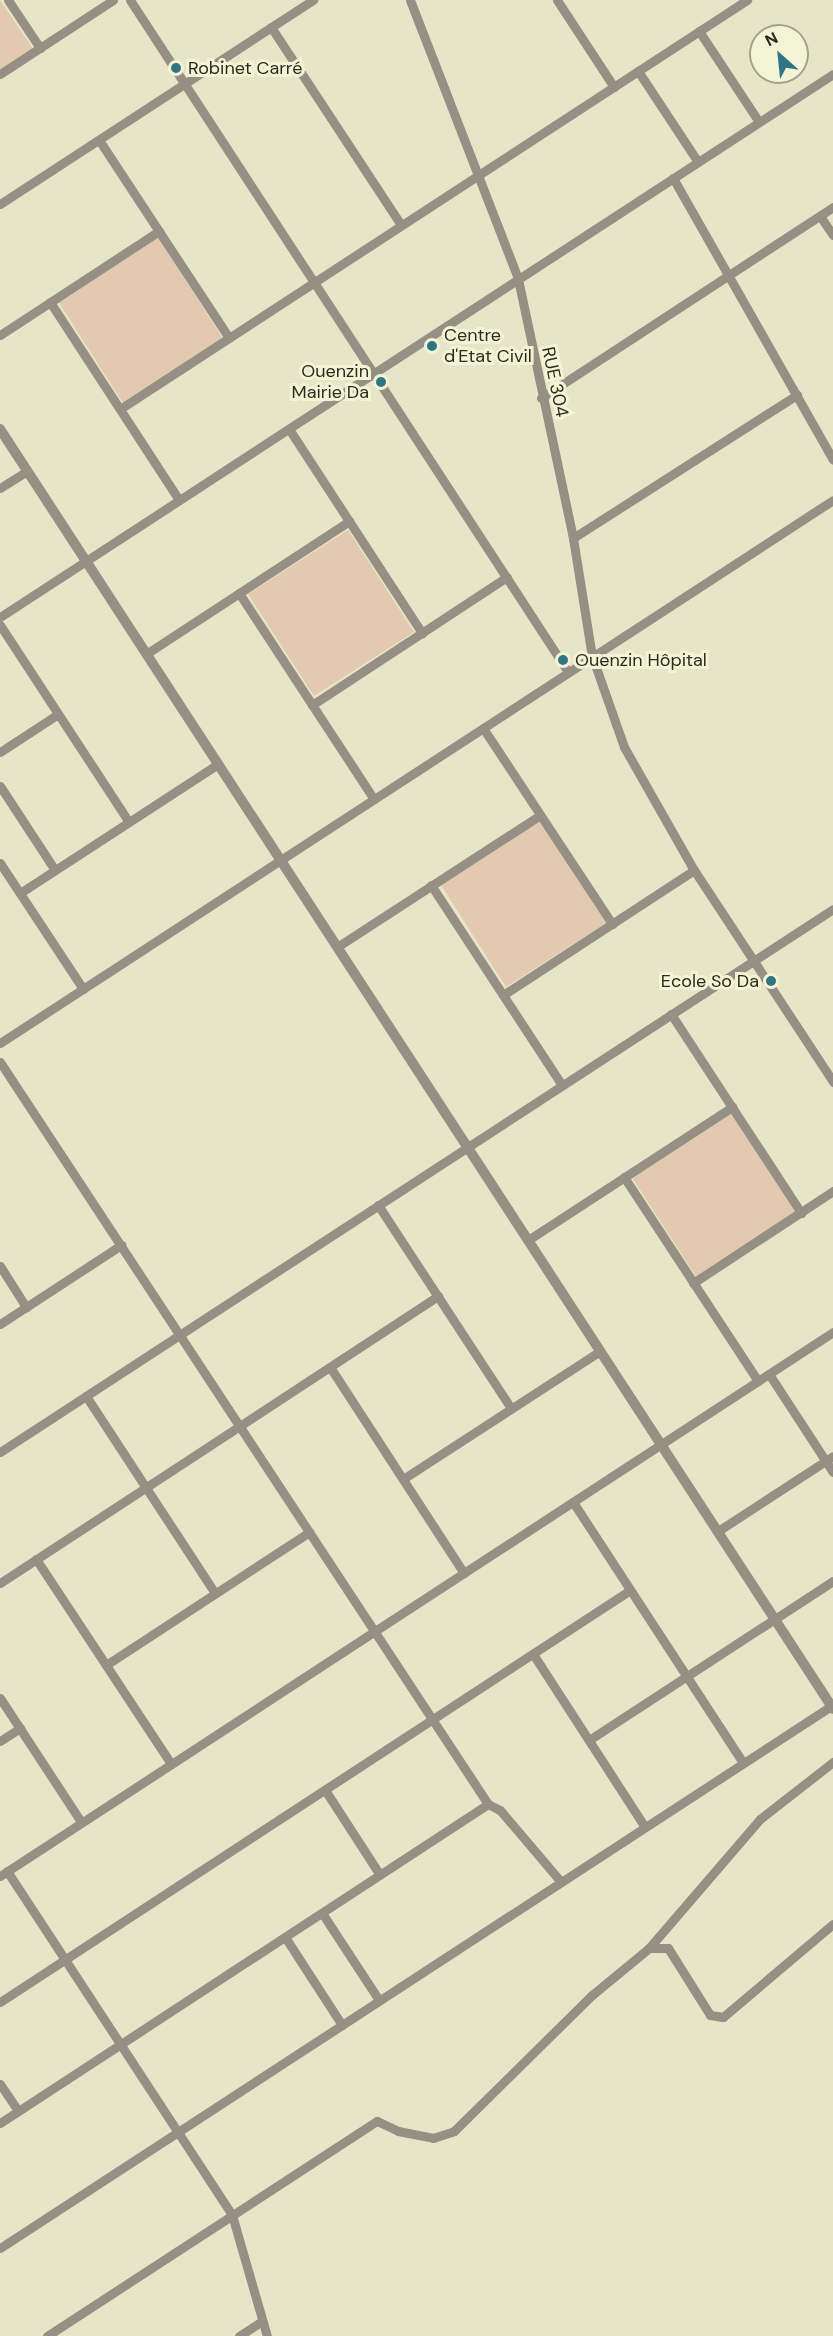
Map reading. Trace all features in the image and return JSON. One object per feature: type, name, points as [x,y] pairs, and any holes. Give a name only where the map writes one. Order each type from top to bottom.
[{"type":"street","points":[[8,0],[40,48]]},
{"type":"street","points":[[0,74],[113,0]]},
{"type":"street","points":[[130,0],[568,672]]},
{"type":"street","points":[[0,204],[313,0]]},
{"type":"street","name":"RUE 304","points":[[410,0],[518,279],[541,398],[573,538],[592,656],[624,747],[694,870],[833,1082]]},
{"type":"street","points":[[557,0],[614,87]]},
{"type":"street","points":[[120,409],[747,0]]},
{"type":"street","points":[[272,27],[401,225]]},
{"type":"street","points":[[699,31],[759,122]]},
{"type":"street","points":[[638,71],[698,162]]},
{"type":"street","points":[[0,617],[833,74]]},
{"type":"street","points":[[99,140],[229,338]]},
{"type":"street","points":[[673,178],[833,460]]},
{"type":"street","points":[[541,398],[833,207]]},
{"type":"street","points":[[820,216],[833,235]]},
{"type":"street","points":[[0,335],[159,231]]},
{"type":"street","points":[[50,302],[179,500]]},
{"type":"street","points":[[573,538],[797,395]]},
{"type":"street","points":[[0,429],[832,1707],[0,2248]]},
{"type":"street","points":[[289,429],[422,633]]},
{"type":"street","points":[[0,488],[27,471]]},
{"type":"street","points":[[0,1043],[833,500]]},
{"type":"street","points":[[146,654],[349,521]]},
{"type":"street","points":[[312,705],[507,578]]},
{"type":"street","points":[[239,593],[374,799]]},
{"type":"street","points":[[0,625],[129,822]]},
{"type":"street","points":[[0,752],[58,714]]},
{"type":"street","points":[[483,728],[612,924]]},
{"type":"street","points":[[20,893],[218,764]]},
{"type":"street","points":[[0,786],[55,870]]},
{"type":"street","points":[[337,947],[540,815]]},
{"type":"street","points":[[0,863],[83,989]]},
{"type":"street","points":[[503,995],[694,870]]},
{"type":"street","points":[[431,885],[562,1085]]},
{"type":"street","points":[[0,1452],[833,909]]},
{"type":"street","points":[[671,1014],[801,1212]]},
{"type":"street","points":[[0,1062],[488,1804],[500,1810],[561,1882]]},
{"type":"street","points":[[528,1240],[732,1107]]},
{"type":"street","points":[[624,1178],[758,1381]]},
{"type":"street","points":[[693,1283],[833,1191]]},
{"type":"street","points":[[378,1205],[512,1408]]},
{"type":"street","points":[[0,1324],[121,1245]]},
{"type":"street","points":[[0,1266],[26,1306]]},
{"type":"street","points":[[0,1582],[438,1296]]},
{"type":"street","points":[[267,2336],[232,2215],[65,1959],[3,1874],[833,1332]]},
{"type":"street","points":[[403,1479],[600,1351]]},
{"type":"street","points":[[330,1367],[464,1573]]},
{"type":"street","points":[[769,1374],[829,1459],[833,1472]]},
{"type":"street","points":[[86,1396],[215,1593]]},
{"type":"street","points":[[718,1532],[829,1459]]},
{"type":"street","points":[[573,1502],[743,1763]]},
{"type":"street","points":[[106,1665],[309,1532]]},
{"type":"street","points":[[36,1559],[171,1764]]},
{"type":"street","points":[[589,1740],[833,1581]]},
{"type":"street","points":[[0,2002],[630,1590]]},
{"type":"street","points":[[532,1654],[645,1827]]},
{"type":"street","points":[[0,1698],[81,1822]]},
{"type":"street","points":[[0,1741],[20,1728]]},
{"type":"street","points":[[47,2336],[377,2121],[398,2131],[433,2138],[454,2131],[592,1995],[649,1948],[760,1819],[833,1762]]},
{"type":"street","points":[[325,1790],[380,1875]]},
{"type":"street","points":[[0,2123],[488,1804]]},
{"type":"street","points":[[322,1913],[379,2000]]},
{"type":"street","points":[[649,1948],[668,1948],[710,2015],[723,2017],[833,1924]]},
{"type":"street","points":[[285,1937],[342,2025]]},
{"type":"street","points":[[0,2084],[18,2111]]},
{"type":"street","points":[[239,2336],[262,2320]]},
{"type":"shaded area","points":[[0,0],[33,49],[0,70]]},
{"type":"shaded area","points":[[158,237],[223,339],[123,403],[58,301]]},
{"type":"shaded area","points":[[348,530],[414,632],[314,696],[248,594]]},
{"type":"shaded area","points":[[540,821],[606,923],[506,987],[441,885]]},
{"type":"shaded area","points":[[731,1112],[797,1214],[697,1278],[631,1176]]},
{"type":"place","name":"Robinet Carré","points":[[176,68]]},
{"type":"place","name":"Centre d'Etat Civil","points":[[432,346]]},
{"type":"place","name":"Ouenzin Mairie Da","points":[[381,382]]},
{"type":"place","name":"Ouenzin Hôpital","points":[[563,660]]},
{"type":"place","name":"Ecole So Da","points":[[771,981]]}]
